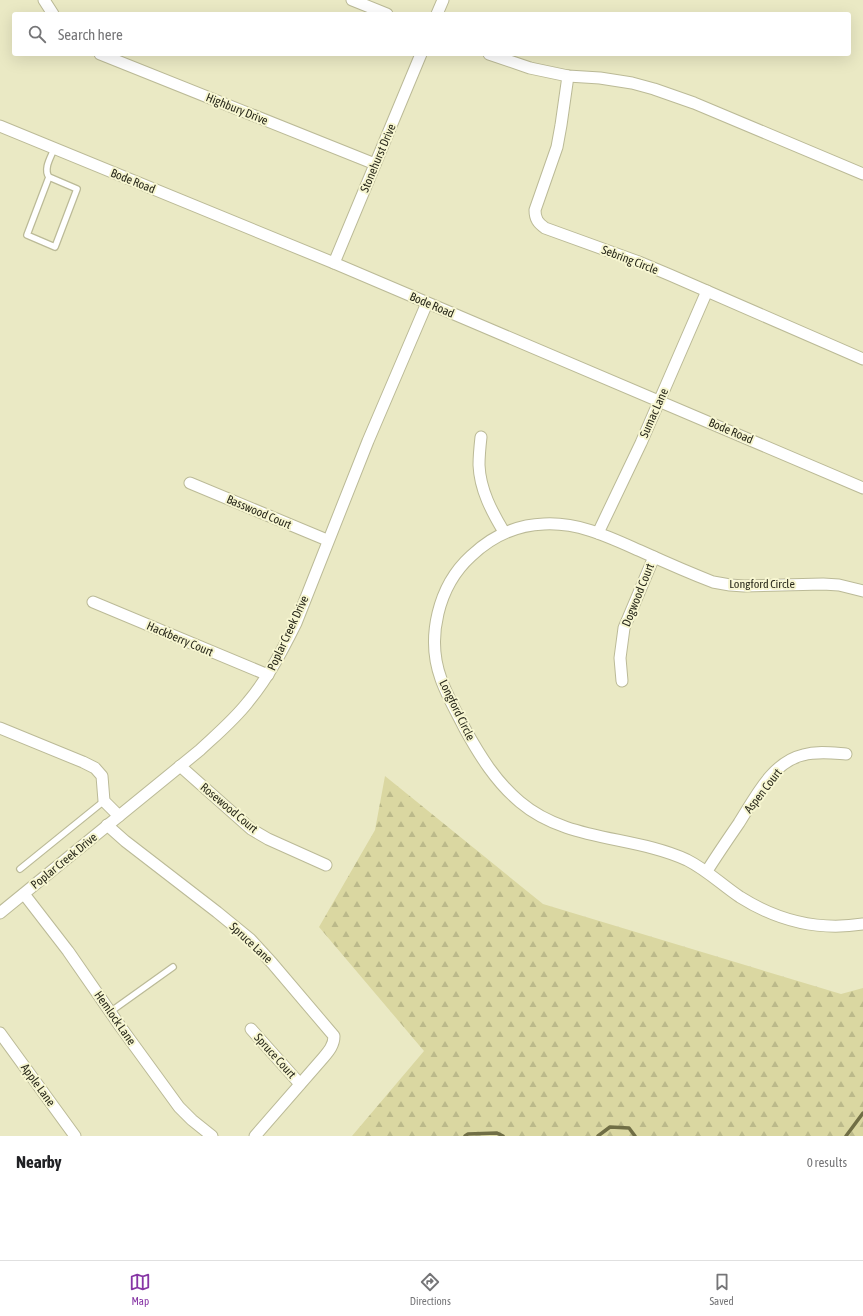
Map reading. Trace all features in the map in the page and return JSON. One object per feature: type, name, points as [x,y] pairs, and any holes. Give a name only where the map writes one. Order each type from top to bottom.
[{"type":"street","points":[[44,0],[52,12]]},
{"type":"street","points":[[352,0],[382,12]]},
{"type":"street","points":[[438,12],[443,0]]},
{"type":"street","name":"Highbury Drive","points":[[105,56],[375,164]]},
{"type":"street","name":"Stonehurst Drive","points":[[334,262],[420,56]]},
{"type":"street","points":[[495,56],[530,68],[568,76],[632,83],[654,89],[694,103],[863,174]]},
{"type":"street","name":"Sebring Circle","points":[[568,76],[562,125],[557,147],[535,210],[535,217],[538,224],[545,228],[639,262],[863,359]]},
{"type":"street","name":"Bode Road","points":[[0,126],[334,262],[863,488]]},
{"type":"street","name":"Sumac Lane","points":[[598,533],[660,401],[707,291]]},
{"type":"street","name":"Poplar Creek Drive","points":[[0,913],[200,750],[248,703],[268,675],[282,652],[296,623],[327,540],[427,303]]},
{"type":"street","points":[[481,437],[479,465],[481,478],[487,500],[504,532]]},
{"type":"street","name":"Basswood Court","points":[[190,483],[327,540]]},
{"type":"street","name":"Longford Circle","points":[[863,591],[839,585],[823,584],[730,585],[713,582],[589,529],[545,523],[504,532],[479,548],[464,562],[442,601],[435,630],[435,647],[441,679],[459,717],[486,766],[498,781],[520,802],[536,814],[557,825],[576,831],[662,850],[707,871],[741,897],[771,913],[797,922],[818,926],[843,927],[863,924]]},
{"type":"street","name":"Dogwood Court","points":[[622,681],[620,658],[624,628],[654,557]]},
{"type":"street","name":"Hackberry Court","points":[[93,602],[268,675]]},
{"type":"street","points":[[0,728],[95,768],[102,776],[104,801],[119,816]]},
{"type":"street","name":"Aspen Court","points":[[707,871],[760,791],[780,768],[790,760],[802,755],[818,753],[846,754]]},
{"type":"street","name":"Rosewood Court","points":[[180,766],[251,829],[268,839],[326,864]]},
{"type":"street","name":"Spruce Lane","points":[[107,825],[125,841],[250,939],[334,1036],[332,1047],[300,1084]]},
{"type":"street","name":"Hemlock Lane","points":[[24,894],[68,951],[179,1107],[212,1136]]},
{"type":"street","name":"Spruce Court","points":[[250,1029],[300,1084]]},
{"type":"street","name":"Apple Lane","points":[[0,1033],[75,1136]]},
{"type":"street","points":[[255,1136],[300,1084]]},
{"type":"lane","points":[[49,177],[27,235],[55,247],[78,189],[49,177],[47,174],[46,170],[54,149]]},
{"type":"lane","points":[[20,869],[104,801]]},
{"type":"lane","points":[[110,1012],[173,967]]},
{"type":"green space","points":[[385,776],[543,904],[841,994],[863,988],[863,1136],[352,1136],[424,1051],[319,927],[375,830]]},
{"type":"waterway","points":[[846,1136],[863,1113]]},
{"type":"waterway","points":[[598,1136],[610,1127],[629,1128],[635,1136]]},
{"type":"waterway","points":[[465,1136],[468,1134],[497,1133],[503,1136]]}]
